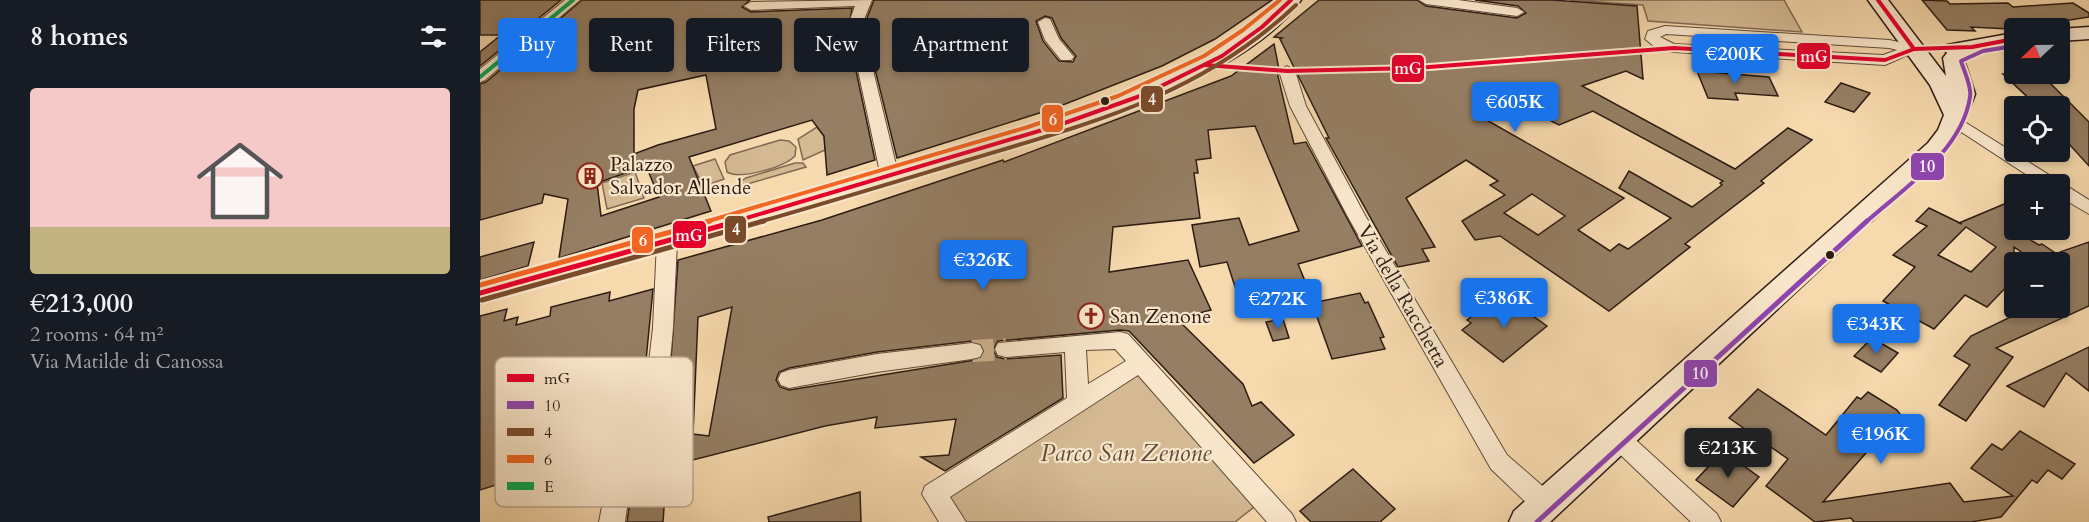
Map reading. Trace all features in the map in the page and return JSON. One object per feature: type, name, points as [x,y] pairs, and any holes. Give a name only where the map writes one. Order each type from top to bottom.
[{"type":"street","points":[[551,18],[573,0]]},
{"type":"street","points":[[480,292],[667,242],[890,177],[1122,102],[1176,79],[1227,52],[1266,24],[1291,0]]},
{"type":"street","points":[[1426,0],[1517,12]]},
{"type":"street","points":[[1878,0],[1941,84],[1953,116],[2038,174]]},
{"type":"street","points":[[751,6],[865,1],[857,33],[890,177]]},
{"type":"street","points":[[1046,22],[1052,40],[1066,57]]},
{"type":"street","points":[[1914,49],[1885,60],[1674,48],[1657,44],[1651,35],[1665,30],[1889,44],[1936,51],[2004,41]]},
{"type":"street","points":[[2070,34],[2089,33]]},
{"type":"street","points":[[1535,513],[1936,148],[1949,131],[1964,93],[1954,69],[1953,58],[1972,47]]},
{"type":"street","points":[[480,56],[498,55]]},
{"type":"street","points":[[480,77],[498,62]]},
{"type":"street","name":"Via della Racchetta","points":[[1287,71],[1298,106],[1357,217],[1499,462],[1518,482],[1535,513]]},
{"type":"street","points":[[2070,196],[2089,208]]},
{"type":"street","points":[[660,357],[667,242]]},
{"type":"street","points":[[1006,349],[1120,340],[1283,522]]},
{"type":"street","points":[[1075,343],[1078,402]]},
{"type":"street","points":[[789,379],[877,363],[972,351]]},
{"type":"street","points":[[953,522],[934,494],[1140,363]]},
{"type":"street","points":[[1618,438],[1708,522]]},
{"type":"street","points":[[612,522],[615,507]]},
{"type":"green space","points":[[1570,0],[1784,0],[1802,32],[1648,21],[1643,5]]},
{"type":"green space","points":[[817,127],[824,136],[825,150],[803,160],[798,139]]},
{"type":"green space","points":[[780,140],[789,141],[796,147],[795,156],[772,168],[752,173],[727,172],[725,162],[730,155]]},
{"type":"green space","points":[[715,159],[724,179],[704,186],[693,166]]},
{"type":"green space","points":[[795,163],[803,163],[806,167],[737,187],[737,184],[746,178]]},
{"type":"green space","points":[[635,172],[644,198],[607,209],[602,183]]},
{"type":"green space","name":"Parco San Zenone","points":[[1140,363],[1263,500],[1235,522],[953,522],[934,494]]},
{"type":"building","points":[[480,0],[561,0],[539,18],[498,18],[498,35],[480,35]]},
{"type":"building","points":[[582,0],[750,0],[742,7],[751,12],[852,8],[850,18],[794,18],[794,72],[856,72],[875,160],[827,175],[824,136],[812,120],[689,157],[711,211],[559,258],[568,199],[544,194],[542,203],[480,220],[480,84],[498,72],[577,72],[577,18],[561,18]],"holes":[[[706,75],[716,129],[634,154],[634,109],[638,90]],[[646,166],[659,197],[601,216],[597,183]]]},
{"type":"building","points":[[874,0],[1272,0],[1215,39],[1162,66],[1055,108],[897,158],[876,72],[880,72],[880,18],[867,18]],"holes":[[[1045,16],[1052,18],[1061,38],[1076,56],[1073,62],[1059,61],[1043,41],[1036,21]]]},
{"type":"building","points":[[1319,0],[1417,0],[1426,6],[1517,18],[1526,13],[1518,6],[1475,0],[1552,0],[1637,6],[1643,79],[1626,71],[1582,86],[1735,169],[1788,128],[1812,140],[1761,181],[1764,183],[1685,244],[1690,247],[1609,311],[1500,236],[1475,240],[1462,221],[1505,195],[1490,185],[1498,181],[1466,160],[1406,198],[1435,247],[1422,249],[1429,261],[1398,267],[1326,138],[1329,138],[1280,39],[1282,38],[1274,37]],"holes":[[[1531,107],[1537,114],[1559,125],[1593,111],[1723,181],[1720,183],[1722,185],[1692,207],[1629,171],[1619,188],[1671,218],[1628,249],[1619,244],[1610,251],[1578,230],[1624,198],[1483,118]],[[1532,194],[1565,216],[1538,235],[1504,213]]]},
{"type":"building","points":[[1922,0],[1947,1],[1950,4],[2008,3],[2013,7],[2073,3],[2089,13],[2089,17],[2070,20],[2070,18],[2004,18],[2004,29],[1971,27],[1975,31],[1947,30]]},
{"type":"building","points":[[498,37],[498,51],[480,66],[480,52]]},
{"type":"building","points":[[1274,44],[1279,69],[1277,72],[1294,144],[1306,142],[1362,246],[1298,264],[1307,286],[1238,296],[1227,262],[1200,267],[1192,225],[1239,218],[1249,245],[1299,231],[1255,126],[1208,130],[1211,158],[1196,160],[1198,173],[1194,173],[1200,218],[1113,227],[1109,272],[1188,260],[1211,310],[1177,319],[1243,384],[1252,406],[1261,402],[1294,435],[1254,463],[1129,331],[1120,330],[998,341],[993,350],[997,357],[1005,359],[1061,355],[1063,398],[945,471],[921,457],[949,455],[956,419],[875,428],[877,417],[825,426],[693,460],[693,434],[693,357],[671,357],[678,260],[822,220],[1003,160],[1004,162],[1231,76]],"holes":[[[732,307],[709,436],[693,434],[698,317]],[[972,341],[981,343],[985,350],[981,359],[789,390],[780,387],[776,380],[779,372],[789,368],[877,352]]]},
{"type":"building","points":[[1697,71],[1769,77],[1778,96],[1735,93],[1738,100],[1708,98]]},
{"type":"building","points":[[1841,83],[1870,93],[1854,112],[1825,102]]},
{"type":"building","points":[[2014,84],[2051,84],[2063,96],[2026,96]]},
{"type":"building","points":[[2070,103],[2089,122],[2089,166],[2070,145]]},
{"type":"building","points":[[2004,204],[2004,240],[2031,240],[2054,252],[2021,252],[2014,247],[2014,252],[2004,252],[2004,289],[1987,307],[1965,295],[1934,329],[1883,301],[1915,267],[1893,255],[1927,226],[1916,221],[1929,208],[1960,223]],"holes":[[[1966,227],[1996,247],[1971,272],[1938,255]]]},
{"type":"building","points":[[534,242],[528,266],[480,280],[480,257]]},
{"type":"building","points":[[2089,242],[2089,306],[2070,315],[2070,252],[2060,252]]},
{"type":"building","points":[[653,289],[646,357],[495,357],[495,485],[480,490],[480,316],[507,309],[504,321],[518,317],[516,325],[550,316],[551,307],[610,292],[609,301]]},
{"type":"building","points":[[1360,293],[1365,303],[1368,302],[1384,337],[1380,338],[1385,349],[1332,359],[1312,303]]},
{"type":"building","points":[[1506,297],[1547,326],[1503,362],[1462,330],[1471,323],[1467,320],[1480,310],[1485,313]]},
{"type":"building","points":[[2008,318],[2062,318],[1996,348],[2013,357],[1966,421],[1939,405],[1970,365],[1954,356],[1971,336]]},
{"type":"building","points":[[1283,319],[1289,338],[1273,341],[1266,322]]},
{"type":"building","points":[[1872,338],[1898,353],[1881,372],[1854,356]]},
{"type":"building","points":[[2089,347],[2089,391],[2066,373],[2044,407],[2007,386]]},
{"type":"building","points":[[1758,389],[1826,435],[1857,397],[1861,399],[1868,392],[1897,410],[1914,433],[1900,450],[1880,437],[1823,502],[1950,483],[1964,502],[2013,496],[1971,468],[1992,444],[2002,450],[2020,431],[2075,464],[2062,479],[2048,470],[2037,483],[2032,480],[2001,517],[1971,522],[1854,522],[1851,518],[1815,522],[1766,486],[1788,459],[1729,418]]},
{"type":"building","points":[[1723,451],[1759,477],[1733,507],[1696,480]]},
{"type":"building","points":[[1353,469],[1395,509],[1380,522],[1311,522],[1300,511]]},
{"type":"building","points":[[860,492],[861,522],[769,522],[768,517]]},
{"type":"building","points":[[629,507],[664,507],[663,522],[627,522]]},
{"type":"tunnel","points":[[972,351],[1006,349]]},
{"type":"transit line","name":"E","points":[[480,77],[573,0]]},
{"type":"transit line","name":"6","points":[[480,285],[766,205],[1028,127],[1118,96],[1162,78],[1204,56],[1243,30],[1280,0]]},
{"type":"transit line","name":"mG","points":[[480,293],[820,197],[1102,111],[1183,77],[1222,56],[1262,27],[1291,0]]},
{"type":"transit line","name":"mG","points":[[1878,0],[1914,49]]},
{"type":"transit line","name":"4","points":[[482,300],[820,205],[1120,112],[1192,81],[1226,62],[1245,49],[1296,5]]},
{"type":"transit line","name":"mG","points":[[1205,65],[1287,71],[1416,68],[1674,48],[1885,60],[1914,49],[1972,47],[2004,41]]},
{"type":"transit line","name":"10","points":[[1537,522],[1942,153],[1956,134],[1971,95],[1961,61],[1983,51],[2004,48]]},
{"type":"place","name":"Palazzo Salvador Allende","points":[[590,176]]},
{"type":"place","name":"San Zenone","points":[[1091,316]]}]
